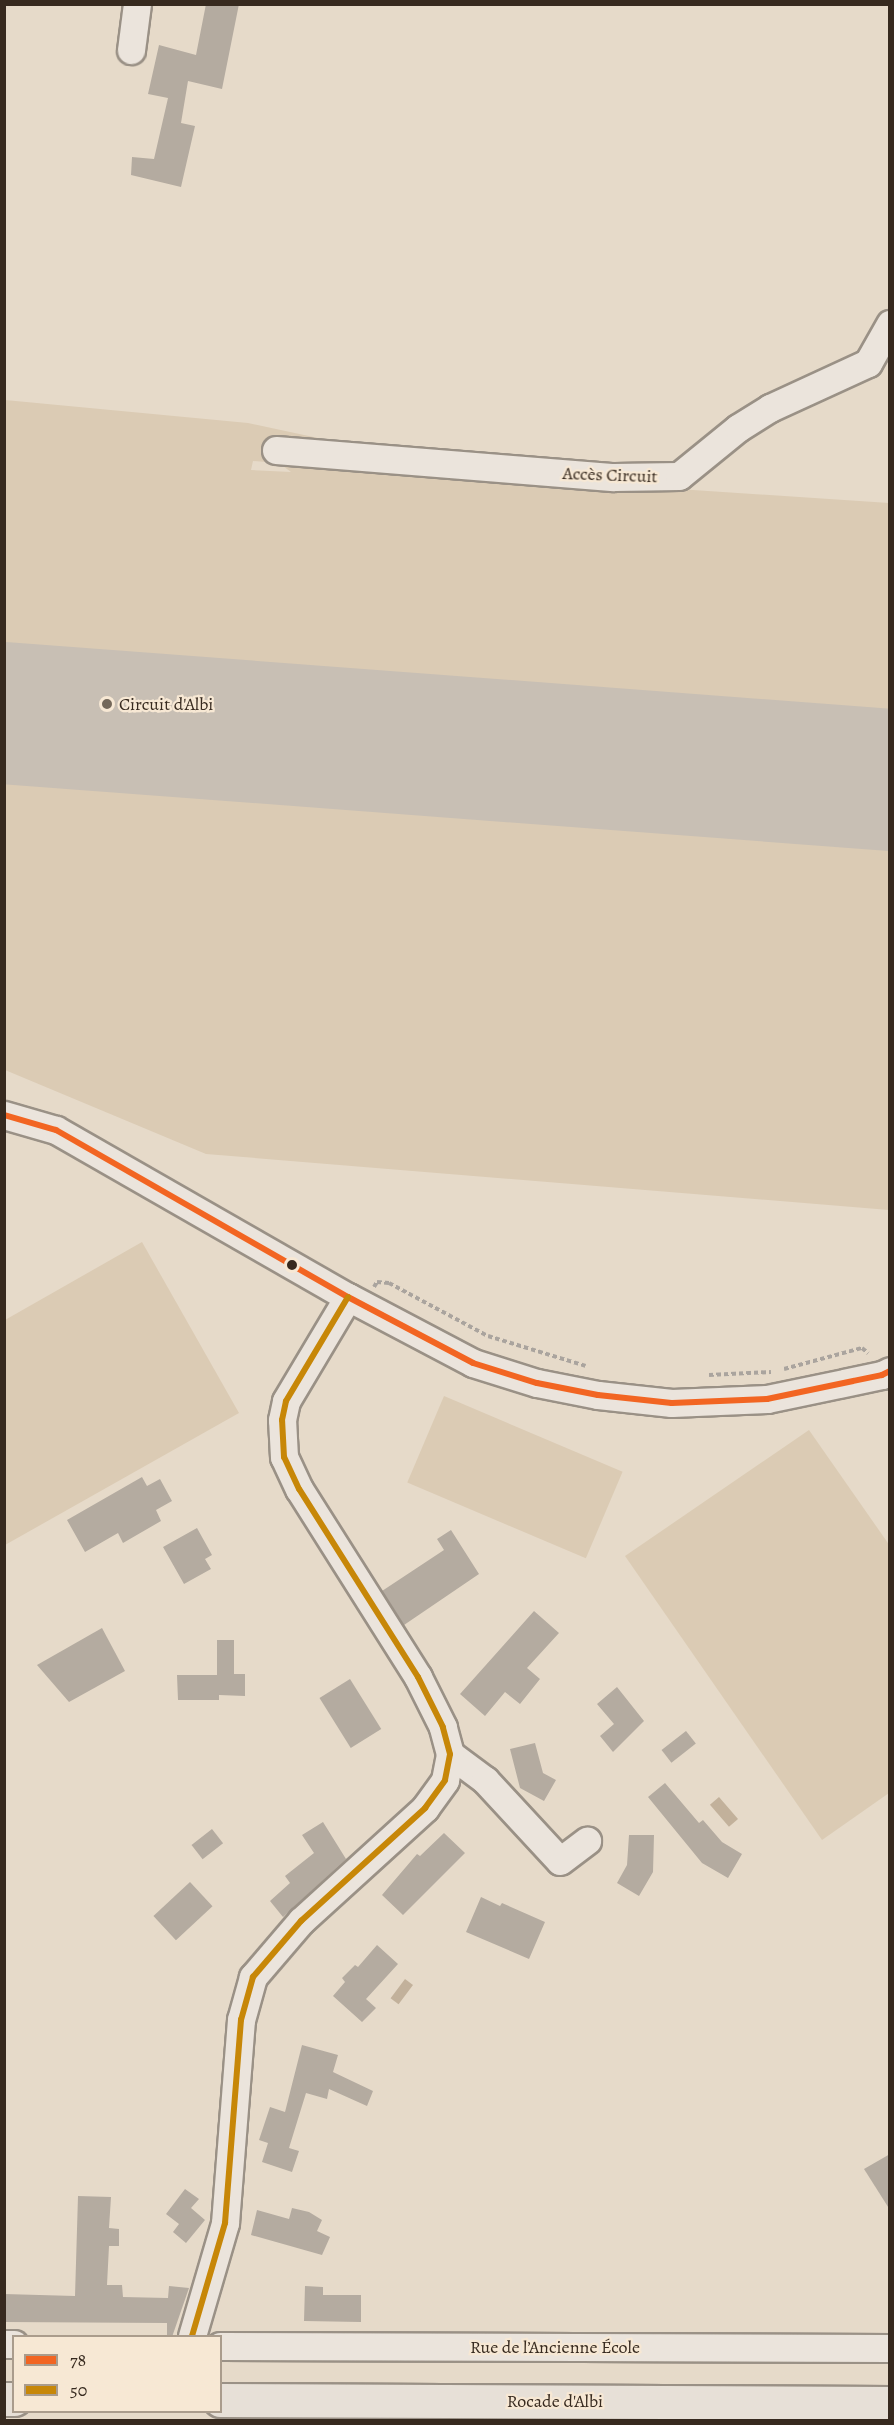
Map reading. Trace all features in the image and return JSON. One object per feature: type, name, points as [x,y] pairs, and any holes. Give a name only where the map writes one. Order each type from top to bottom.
[{"type":"highway","name":"Rocade d'Albi","points":[[222,2400],[890,2403]]},
{"type":"street","points":[[131,50],[137,4]]},
{"type":"street","name":"Accès Circuit","points":[[276,450],[614,477],[679,476],[738,428],[770,408],[868,363],[890,324]]},
{"type":"street","points":[[4,1115],[56,1130],[355,1301],[473,1363],[537,1383],[598,1395],[672,1403],[767,1399],[882,1375],[889,1371]]},
{"type":"street","points":[[193,2335],[225,2223],[241,2020],[253,1977],[302,1921],[425,1808],[445,1780],[450,1754],[443,1727],[418,1677],[299,1489],[284,1457],[282,1420],[322,1351],[355,1301]]},
{"type":"street","points":[[450,1754],[485,1780],[560,1861],[587,1841]]},
{"type":"street","name":"Rue de l’Ancienne École","points":[[222,2346],[890,2348]]},
{"type":"path","points":[[355,1301],[377,1282],[389,1283],[488,1336],[592,1368]]},
{"type":"path","points":[[701,1376],[772,1372],[862,1348],[889,1371]]},
{"type":"shaded area","points":[[5,400],[248,423],[397,455],[603,484],[889,503],[889,731],[212,680],[206,777],[889,832],[889,1210],[206,1154],[5,1070]],"holes":[[[253,461],[279,463],[291,472],[251,470]]]},
{"type":"shaded area","points":[[142,1242],[239,1413],[5,1545],[5,1320]]},
{"type":"shaded area","points":[[444,1396],[623,1472],[586,1558],[407,1483]]},
{"type":"shaded area","points":[[809,1430],[890,1546],[889,1793],[822,1840],[625,1556]]},
{"type":"shaded area","points":[[719,1797],[738,1819],[729,1827],[710,1805]]},
{"type":"shaded area","points":[[405,1979],[413,1985],[399,2004],[391,1998]]},
{"type":"building","points":[[206,4],[239,4],[222,89],[188,81],[181,123],[195,126],[181,187],[131,175],[132,157],[154,159],[168,98],[148,94],[159,45],[196,55]]},
{"type":"building","points":[[142,1477],[147,1486],[160,1479],[172,1501],[156,1510],[161,1521],[123,1543],[118,1533],[85,1552],[67,1520]]},
{"type":"building","points":[[197,1528],[212,1555],[205,1559],[211,1569],[184,1584],[163,1547]]},
{"type":"building","points":[[451,1530],[479,1574],[404,1625],[382,1591],[444,1550],[437,1539]]},
{"type":"building","points":[[534,1611],[559,1633],[527,1668],[540,1679],[520,1704],[505,1692],[485,1716],[460,1694]]},
{"type":"building","points":[[102,1628],[125,1671],[69,1702],[37,1665]]},
{"type":"building","points":[[217,1640],[234,1640],[234,1674],[245,1674],[245,1696],[219,1695],[219,1700],[178,1700],[177,1675],[217,1675]]},
{"type":"building","points":[[350,1679],[381,1729],[351,1748],[319,1698]]},
{"type":"building","points":[[617,1687],[644,1721],[613,1752],[600,1736],[614,1724],[597,1704]]},
{"type":"building","points":[[686,1731],[696,1744],[671,1763],[662,1750]]},
{"type":"building","points":[[535,1743],[543,1773],[556,1780],[544,1801],[520,1788],[510,1749]]},
{"type":"building","points":[[665,1783],[699,1823],[703,1820],[722,1842],[742,1854],[728,1878],[702,1863],[648,1797]]},
{"type":"building","points":[[323,1822],[346,1859],[283,1917],[270,1901],[290,1883],[285,1876],[314,1853],[302,1835]]},
{"type":"building","points":[[212,1829],[223,1843],[203,1859],[192,1845]]},
{"type":"building","points":[[444,1833],[465,1853],[403,1915],[382,1895],[417,1854],[420,1856]]},
{"type":"building","points":[[629,1835],[654,1835],[653,1872],[639,1896],[617,1883],[627,1865]]},
{"type":"building","points":[[190,1882],[213,1906],[176,1940],[153,1916]]},
{"type":"building","points":[[481,1897],[500,1906],[502,1903],[545,1922],[529,1959],[466,1932]]},
{"type":"building","points":[[377,1945],[398,1964],[366,1999],[376,2008],[362,2022],[333,1996],[345,1982],[342,1978],[355,1965],[358,1967]]},
{"type":"building","points":[[302,2045],[338,2055],[333,2072],[373,2091],[367,2106],[329,2089],[327,2099],[306,2093],[289,2148],[299,2151],[292,2172],[262,2162],[268,2143],[259,2140],[270,2107],[285,2112]]},
{"type":"building","points":[[890,2154],[890,2210],[864,2169]]},
{"type":"building","points":[[185,2189],[199,2199],[191,2208],[205,2220],[186,2243],[173,2232],[179,2224],[166,2214]]},
{"type":"building","points":[[78,2196],[111,2197],[109,2228],[119,2229],[119,2246],[109,2246],[107,2285],[122,2285],[123,2297],[168,2298],[169,2286],[189,2288],[173,2335],[167,2335],[167,2323],[4,2322],[4,2294],[75,2296]]},
{"type":"building","points":[[292,2208],[309,2212],[322,2220],[317,2231],[330,2237],[322,2255],[251,2235],[257,2210],[289,2219]]},
{"type":"building","points":[[305,2286],[323,2287],[323,2295],[361,2295],[361,2322],[304,2321]]},
{"type":"runway","points":[[4,713],[890,780]]},
{"type":"transit line","name":"78","points":[[4,1115],[56,1130],[348,1297],[473,1363],[537,1383],[598,1395],[672,1403],[767,1399],[882,1375],[890,1371]]},
{"type":"transit line","name":"50","points":[[192,2335],[225,2223],[241,2020],[253,1977],[301,1921],[425,1808],[445,1780],[450,1754],[443,1727],[418,1677],[299,1489],[284,1457],[282,1420],[286,1401],[348,1297]]},
{"type":"place","name":"Circuit d'Albi","points":[[107,704]]}]
